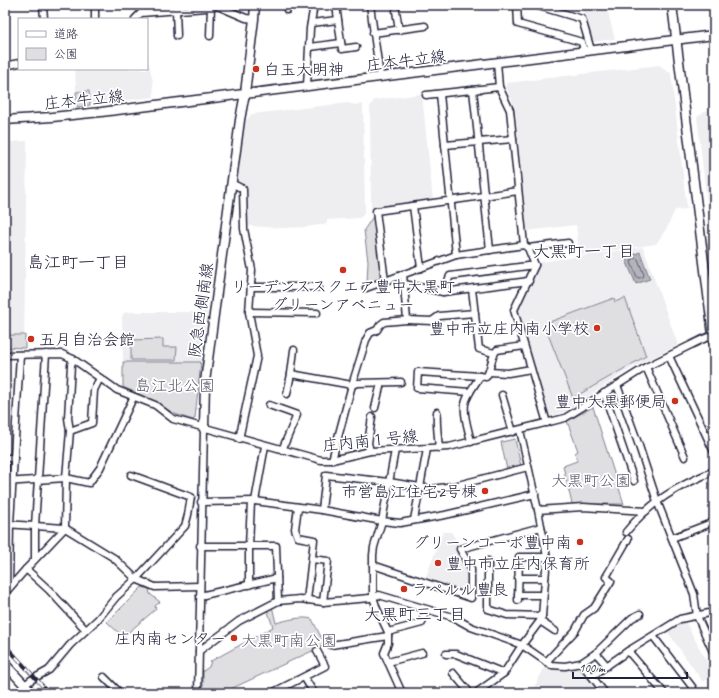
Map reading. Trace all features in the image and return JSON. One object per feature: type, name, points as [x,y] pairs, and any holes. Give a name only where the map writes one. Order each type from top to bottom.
[{"type":"street","points":[[43,5],[44,18]]},
{"type":"street","points":[[95,5],[95,18]]},
{"type":"street","points":[[208,5],[210,36]]},
{"type":"street","points":[[136,18],[141,14],[206,8],[208,5],[220,7],[246,18],[254,19]]},
{"type":"street","name":"阪急西側南線","points":[[198,693],[200,546],[205,382],[231,183],[245,93],[255,5]]},
{"type":"street","points":[[307,86],[311,23],[314,5]]},
{"type":"street","points":[[336,5],[342,49],[356,47]]},
{"type":"street","points":[[370,5],[380,77]]},
{"type":"street","points":[[517,5],[518,24],[582,42],[588,51]]},
{"type":"street","points":[[535,5],[554,8],[582,19],[588,51]]},
{"type":"street","points":[[672,5],[712,303],[713,339]]},
{"type":"street","points":[[176,10],[178,36]]},
{"type":"street","points":[[396,11],[399,30]]},
{"type":"street","points":[[311,23],[338,20]]},
{"type":"street","points":[[373,34],[425,26]]},
{"type":"street","name":"庄本牛立線","points":[[5,120],[80,114],[714,35]]},
{"type":"street","points":[[310,47],[341,43]]},
{"type":"street","points":[[497,62],[499,87],[510,110],[518,191],[526,247],[535,265]]},
{"type":"street","points":[[5,66],[18,63]]},
{"type":"street","points":[[426,95],[499,87]]},
{"type":"street","points":[[473,90],[490,250]]},
{"type":"street","points":[[440,94],[456,255]]},
{"type":"street","points":[[445,145],[512,139]]},
{"type":"street","points":[[231,183],[243,189],[244,229],[252,270],[249,312],[257,356],[239,439]]},
{"type":"street","points":[[385,281],[376,211],[518,191]]},
{"type":"street","points":[[413,206],[421,268]]},
{"type":"street","points":[[366,288],[456,255],[490,250],[568,243]]},
{"type":"street","points":[[535,265],[514,310],[547,423]]},
{"type":"street","points":[[442,292],[450,276],[535,265]]},
{"type":"street","points":[[403,274],[407,320]]},
{"type":"street","points":[[404,284],[442,292],[528,281]]},
{"type":"street","points":[[251,287],[318,287]]},
{"type":"street","points":[[472,289],[478,349],[494,353]]},
{"type":"street","points":[[249,312],[317,313]]},
{"type":"street","points":[[332,460],[352,385],[366,340],[370,333],[377,330],[380,324],[384,322],[407,320],[432,321],[439,316],[475,314]]},
{"type":"street","name":"庄内南１号線","points":[[5,355],[62,354],[73,359],[117,390],[133,398],[155,405],[173,419],[265,446],[321,460],[332,460],[370,451],[449,447],[565,418],[646,367],[701,340],[713,339]]},
{"type":"street","points":[[470,392],[417,388],[418,372],[486,377],[489,372],[494,353],[497,350],[524,346]]},
{"type":"street","points":[[287,394],[294,350]]},
{"type":"street","points":[[7,590],[7,524],[13,482],[20,354]]},
{"type":"street","points":[[35,559],[38,480],[46,354]]},
{"type":"street","points":[[669,356],[714,452]]},
{"type":"street","points":[[7,590],[65,528],[66,478],[70,431],[68,411],[71,365],[73,359]]},
{"type":"street","points":[[646,367],[685,457]]},
{"type":"street","points":[[489,372],[508,373],[531,369]]},
{"type":"street","points":[[291,374],[352,385],[357,382],[401,382]]},
{"type":"street","points":[[471,442],[465,411],[465,403],[480,376]]},
{"type":"street","points":[[70,431],[92,423],[94,390],[100,378]]},
{"type":"street","points":[[375,408],[381,382]]},
{"type":"street","points":[[617,385],[657,501],[694,594],[697,616],[714,654]]},
{"type":"street","points":[[604,393],[634,481]]},
{"type":"street","points":[[502,395],[513,432]]},
{"type":"street","points":[[5,482],[66,478],[89,483],[100,468],[133,398]]},
{"type":"street","points":[[269,406],[297,415],[282,450]]},
{"type":"street","points":[[437,412],[436,423],[439,448]]},
{"type":"street","points":[[370,451],[368,443],[372,416]]},
{"type":"street","points":[[476,693],[504,674],[541,618],[547,557],[535,494],[520,430]]},
{"type":"street","points":[[249,584],[249,546],[253,501],[265,446]]},
{"type":"street","points":[[414,520],[427,449]]},
{"type":"street","points":[[395,450],[382,521],[374,547],[373,597],[388,634],[388,643],[384,653],[402,693]]},
{"type":"street","points":[[5,458],[14,458]]},
{"type":"street","points":[[322,510],[326,475],[389,482],[432,489],[454,486],[528,467]]},
{"type":"street","points":[[626,532],[636,520],[657,501],[689,481],[714,471]]},
{"type":"street","points":[[20,693],[25,685],[41,673],[49,670],[70,645],[98,619],[116,597],[136,579],[185,526],[191,497],[131,475]]},
{"type":"street","points":[[201,502],[253,501],[322,510],[400,523],[445,516],[535,494]]},
{"type":"street","points":[[298,507],[295,529],[298,537],[314,540],[307,600]]},
{"type":"street","points":[[538,510],[583,507],[646,511]]},
{"type":"street","points":[[672,538],[714,522]]},
{"type":"street","points":[[7,524],[65,528],[114,558],[136,579],[155,587],[200,586]]},
{"type":"street","points":[[373,565],[471,598],[471,569],[460,549],[541,527]]},
{"type":"street","points":[[546,662],[575,631],[584,615],[594,608],[601,598],[611,581],[606,577],[628,539]]},
{"type":"street","points":[[200,546],[276,546],[278,601]]},
{"type":"street","points":[[543,595],[518,598],[519,557],[547,557]]},
{"type":"street","points":[[312,559],[328,562],[323,602]]},
{"type":"street","points":[[488,561],[488,609],[507,614],[541,618],[555,631]]},
{"type":"street","points":[[26,568],[49,590],[86,630]]},
{"type":"street","points":[[200,596],[277,578]]},
{"type":"street","points":[[518,578],[544,578]]},
{"type":"street","points":[[199,651],[239,621],[278,601],[307,600],[323,602],[373,597],[379,595],[425,610],[453,617],[471,627],[522,645],[551,665],[565,666],[581,663],[596,653],[632,618],[640,614]]},
{"type":"street","points":[[331,645],[388,634],[422,623],[425,610]]},
{"type":"street","points":[[592,676],[628,651],[680,620],[714,612]]},
{"type":"street","points":[[653,636],[693,688]]},
{"type":"street","points":[[273,693],[325,666],[317,651]]},
{"type":"street","points":[[628,651],[664,693]]},
{"type":"street","points":[[388,662],[422,653]]},
{"type":"street","points":[[596,653],[607,666]]},
{"type":"street","points":[[446,654],[456,654],[504,674]]},
{"type":"street","points":[[581,663],[605,693]]},
{"type":"street","points":[[5,664],[32,693]]},
{"type":"street","points":[[453,673],[470,693]]},
{"type":"street","points":[[104,677],[120,693]]},
{"type":"street","points":[[304,677],[314,693]]},
{"type":"shaded area","points":[[579,5],[606,5],[615,39],[591,42],[582,10]]},
{"type":"shaded area","points":[[148,59],[153,82],[154,97],[90,105],[89,91],[76,92],[75,70],[148,70]]},
{"type":"shaded area","points":[[659,65],[671,73],[687,209],[675,210],[667,228],[656,244],[579,255],[576,225],[527,231],[515,107],[506,83]]},
{"type":"shaded area","points":[[422,94],[433,200],[371,209],[370,107],[374,100]]},
{"type":"shaded area","points":[[347,103],[356,105],[363,104],[365,211],[363,215],[360,218],[327,220],[327,224],[305,227],[281,228],[248,226],[246,186],[235,181],[245,122],[252,114]]},
{"type":"shaded area","points":[[714,106],[714,212],[708,212],[697,117]]},
{"type":"shaded area","points":[[27,141],[24,348],[5,347],[5,142]]},
{"type":"shaded area","name":"豊中市立庄内南小学校","points":[[643,247],[678,345],[633,367],[566,411],[548,417],[518,311],[541,262]]},
{"type":"shaded area","points":[[126,312],[207,312],[201,362],[123,362],[122,318],[123,314]]},
{"type":"shaded area","points":[[443,532],[451,532],[460,545],[457,548],[470,568],[469,595],[425,579]]},
{"type":"shaded area","points":[[685,621],[714,675],[703,682],[667,631]]},
{"type":"shaded area","points":[[545,667],[574,667],[582,669],[602,693],[531,693]]},
{"type":"shaded area","points":[[522,687],[531,693],[512,693]]},
{"type":"green space","points":[[89,91],[90,105],[77,107],[76,92]]},
{"type":"green space","points":[[374,215],[382,274],[380,278],[367,283],[368,261],[364,230]]},
{"type":"green space","points":[[614,298],[615,302],[625,298],[646,356],[573,398],[544,324]]},
{"type":"green space","points":[[5,335],[25,335],[25,348],[5,347]]},
{"type":"green space","points":[[163,339],[163,347],[177,347],[176,360],[131,360],[131,340]]},
{"type":"green space","name":"島江北公園","points":[[123,362],[201,362],[195,418],[193,420],[175,414],[150,399],[123,387]]},
{"type":"green space","name":"大黒町公園","points":[[593,407],[624,504],[572,504],[563,466],[577,461],[575,453],[578,451],[567,421]]},
{"type":"green space","points":[[515,439],[521,466],[507,470],[501,442]]},
{"type":"green space","points":[[142,587],[149,589],[150,594],[160,602],[155,606],[156,609],[123,637],[107,622]]},
{"type":"green space","name":"大黒町南公園","points":[[272,606],[276,623],[299,618],[312,619],[325,645],[222,693],[203,693],[203,671],[209,667],[211,661],[273,627],[267,609]]},
{"type":"water","points":[[640,252],[650,279],[636,284],[625,258]]},
{"type":"railway","points":[[5,645],[49,693]]},
{"type":"place","name":"白玉大明神","points":[[256,69]]},
{"type":"place","name":"リーデンススクエア豊中大黒町 グリーンアベニュー","points":[[343,270]]},
{"type":"place","name":"豊中市立庄内南小学校","points":[[597,328]]},
{"type":"place","name":"五月自治会館","points":[[31,339]]},
{"type":"place","name":"豊中大黒郵便局","points":[[675,401]]},
{"type":"place","name":"市営島江住宅2号棟","points":[[485,491]]},
{"type":"place","name":"グリーンコーポ豊中南","points":[[580,542]]},
{"type":"place","name":"豊中市立庄内保育所","points":[[438,563]]},
{"type":"place","name":"ラペルル豊良","points":[[404,589]]},
{"type":"place","name":"庄内南センター","points":[[234,638]]},
{"type":"district","name":"大黒町一丁目","points":[[584,251]]},
{"type":"district","name":"島江町一丁目","points":[[78,262]]},
{"type":"district","name":"大黒町三丁目","points":[[415,614]]}]
